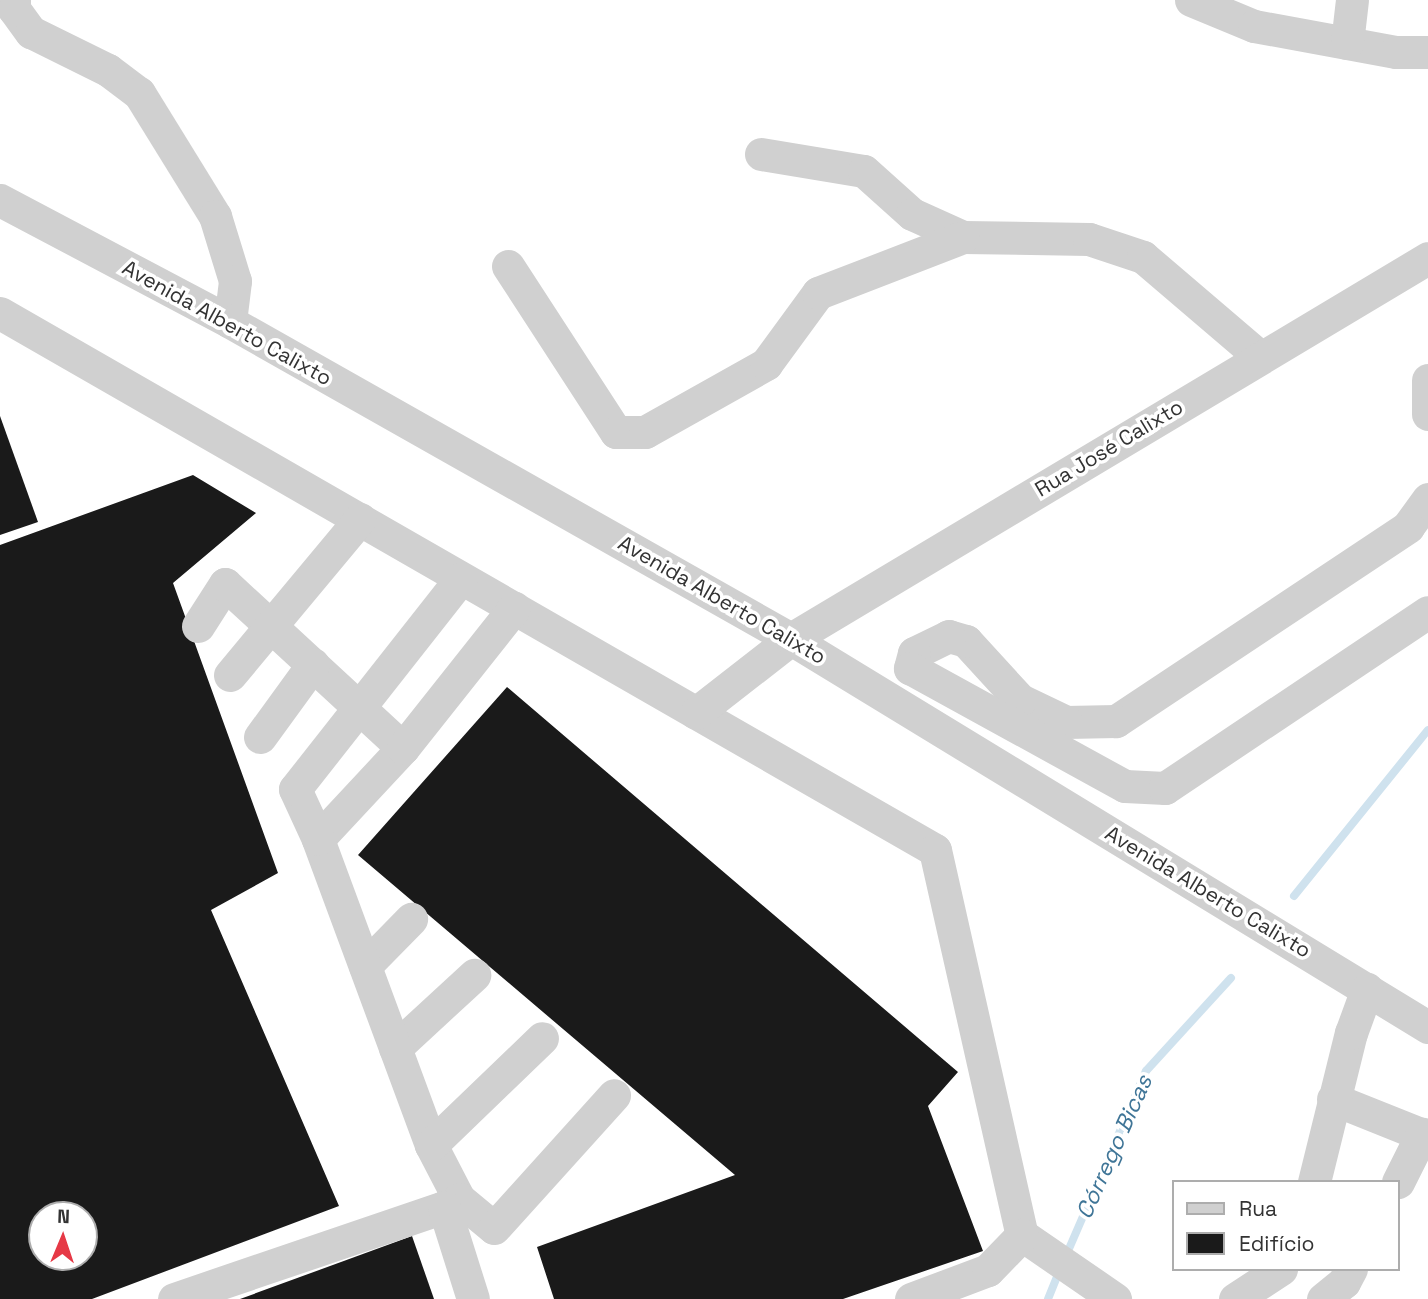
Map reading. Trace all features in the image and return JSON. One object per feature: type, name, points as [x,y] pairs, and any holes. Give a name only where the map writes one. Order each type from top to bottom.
[{"type":"street","points":[[14,0],[14,9],[31,32],[108,70],[139,93],[215,216],[235,281],[230,322]]},
{"type":"street","points":[[1191,0],[1254,26],[1347,43],[1428,52]]},
{"type":"street","points":[[1347,43],[1352,0]]},
{"type":"street","points":[[761,154],[864,171],[912,214],[963,237]]},
{"type":"street","name":"Avenida Alberto Calixto","points":[[0,200],[230,322],[791,639],[1428,1027]]},
{"type":"street","points":[[508,267],[616,432],[645,432],[766,364],[818,293],[963,237],[1089,239],[1143,257],[1260,357]]},
{"type":"street","name":"Rua José Calixto","points":[[696,713],[791,639],[1428,258]]},
{"type":"street","points":[[0,313],[936,850],[1022,1235],[1057,1257],[1103,1292]]},
{"type":"street","points":[[1428,380],[1428,414]]},
{"type":"street","points":[[1428,499],[1409,527],[1116,721],[1066,722],[1020,700],[966,641],[957,638],[948,636],[914,653],[909,668],[1125,786],[1165,788],[1428,612]]},
{"type":"street","points":[[230,676],[269,624],[360,519]]},
{"type":"street","points":[[461,578],[295,789],[318,839],[452,1203],[473,1299]]},
{"type":"street","points":[[198,626],[225,584],[403,748]]},
{"type":"street","points":[[318,839],[403,748],[514,608]]},
{"type":"street","points":[[260,737],[313,664]]},
{"type":"street","points":[[365,966],[411,919]]},
{"type":"street","points":[[395,1048],[474,975]]},
{"type":"street","points":[[1314,1180],[1333,1099],[1367,989]]},
{"type":"street","points":[[431,1145],[542,1038]]},
{"type":"street","points":[[174,1299],[452,1203],[494,1228],[614,1095]]},
{"type":"street","points":[[1333,1099],[1425,1136],[1399,1180]]},
{"type":"street","points":[[912,1299],[988,1270],[1022,1235]]},
{"type":"street","points":[[1235,1299],[1278,1271]]},
{"type":"street","points":[[1323,1299],[1344,1282],[1350,1271]]},
{"type":"building","points":[[0,416],[38,522],[0,535]]},
{"type":"building","points":[[193,475],[256,513],[173,583],[278,873],[211,910],[339,1206],[92,1299],[0,1299],[0,545]]},
{"type":"building","points":[[507,687],[958,1072],[928,1106],[983,1251],[843,1299],[554,1299],[537,1247],[735,1175],[358,855]]},
{"type":"building","points":[[412,1236],[434,1299],[240,1299]]},
{"type":"waterway","name":"Córrego Bicas","points":[[1294,896],[1428,730]]},
{"type":"waterway","name":"Córrego Bicas","points":[[1065,1258],[1146,1071],[1231,978]]},
{"type":"waterway","name":"Córrego Bicas","points":[[1048,1299],[1060,1270]]}]
